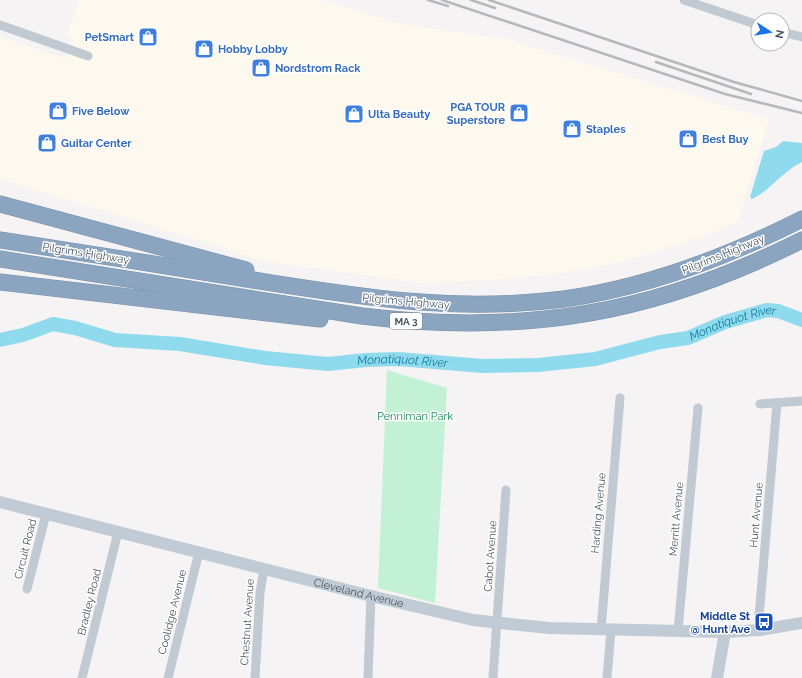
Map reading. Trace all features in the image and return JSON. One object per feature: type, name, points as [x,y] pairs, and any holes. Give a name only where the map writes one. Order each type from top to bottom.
[{"type":"highway","points":[[0,204],[331,292]]},
{"type":"highway","name":"Pilgrims Highway","points":[[0,240],[400,302],[455,305],[525,303],[573,297],[635,284],[688,269],[735,251],[802,219]]},
{"type":"highway","name":"Pilgrims Highway","points":[[0,259],[355,315],[420,322],[470,324],[533,321],[616,308],[670,294],[710,281],[761,260],[802,240]]},
{"type":"highway","points":[[0,282],[292,317],[420,322]]},
{"type":"street","points":[[684,0],[750,22]]},
{"type":"street","points":[[0,25],[88,56]]},
{"type":"street","points":[[790,34],[802,37]]},
{"type":"street","name":"Harding Avenue","points":[[607,678],[606,630],[620,398]]},
{"type":"street","points":[[760,404],[802,401]]},
{"type":"street","name":"Hunt Avenue","points":[[760,630],[759,617],[777,403]]},
{"type":"street","name":"Merritt Avenue","points":[[678,631],[698,408]]},
{"type":"street","name":"Cabot Avenue","points":[[493,678],[506,490]]},
{"type":"street","name":"Cleveland Avenue","points":[[0,502],[370,596],[463,618],[497,624],[543,628],[725,632],[760,630],[802,623]]},
{"type":"street","name":"Circuit Road","points":[[27,589],[46,514]]},
{"type":"street","name":"Bradley Road","points":[[82,678],[118,532]]},
{"type":"street","name":"Coolidge Avenue","points":[[168,678],[199,552]]},
{"type":"street","name":"Chestnut Avenue","points":[[255,678],[261,586],[264,569]]},
{"type":"street","points":[[368,678],[370,596]]},
{"type":"street","points":[[717,678],[725,632]]},
{"type":"shaded area","points":[[79,0],[322,0],[401,24],[502,38],[769,119],[738,222],[710,234],[653,253],[594,268],[564,273],[504,279],[421,283],[269,262],[0,179],[0,37],[66,59],[73,38],[67,35]]},
{"type":"green space","name":"Penniman Park","points":[[387,370],[447,388],[435,603],[378,588]]},
{"type":"water","points":[[783,141],[802,143],[802,162],[789,170],[765,191],[752,199],[750,197],[764,151],[776,147]]},
{"type":"waterway","name":"Monatiquot River","points":[[0,340],[23,335],[53,324],[75,328],[115,340],[180,344],[265,358],[328,364],[366,360],[398,359],[483,366],[538,365],[595,359],[660,342],[688,338],[725,322],[767,310],[778,311],[802,320]]},
{"type":"railway","points":[[428,0],[448,6]]},
{"type":"railway","points":[[442,0],[725,94],[802,113]]},
{"type":"railway","points":[[471,0],[495,8]]},
{"type":"railway","points":[[489,0],[734,82],[802,101]]},
{"type":"railway","points":[[656,62],[751,94]]},
{"type":"place","name":"PetSmart","points":[[148,37]]},
{"type":"place","name":"Hobby Lobby","points":[[204,49]]},
{"type":"place","name":"Nordstrom Rack","points":[[261,68]]},
{"type":"place","name":"Five Below","points":[[58,111]]},
{"type":"place","name":"PGA TOUR Superstore","points":[[519,113]]},
{"type":"place","name":"Ulta Beauty","points":[[354,114]]},
{"type":"place","name":"Staples","points":[[572,129]]},
{"type":"place","name":"Best Buy","points":[[688,139]]},
{"type":"place","name":"Guitar Center","points":[[47,143]]},
{"type":"place","name":"Middle St @ Hunt Ave","points":[[764,622]]}]
